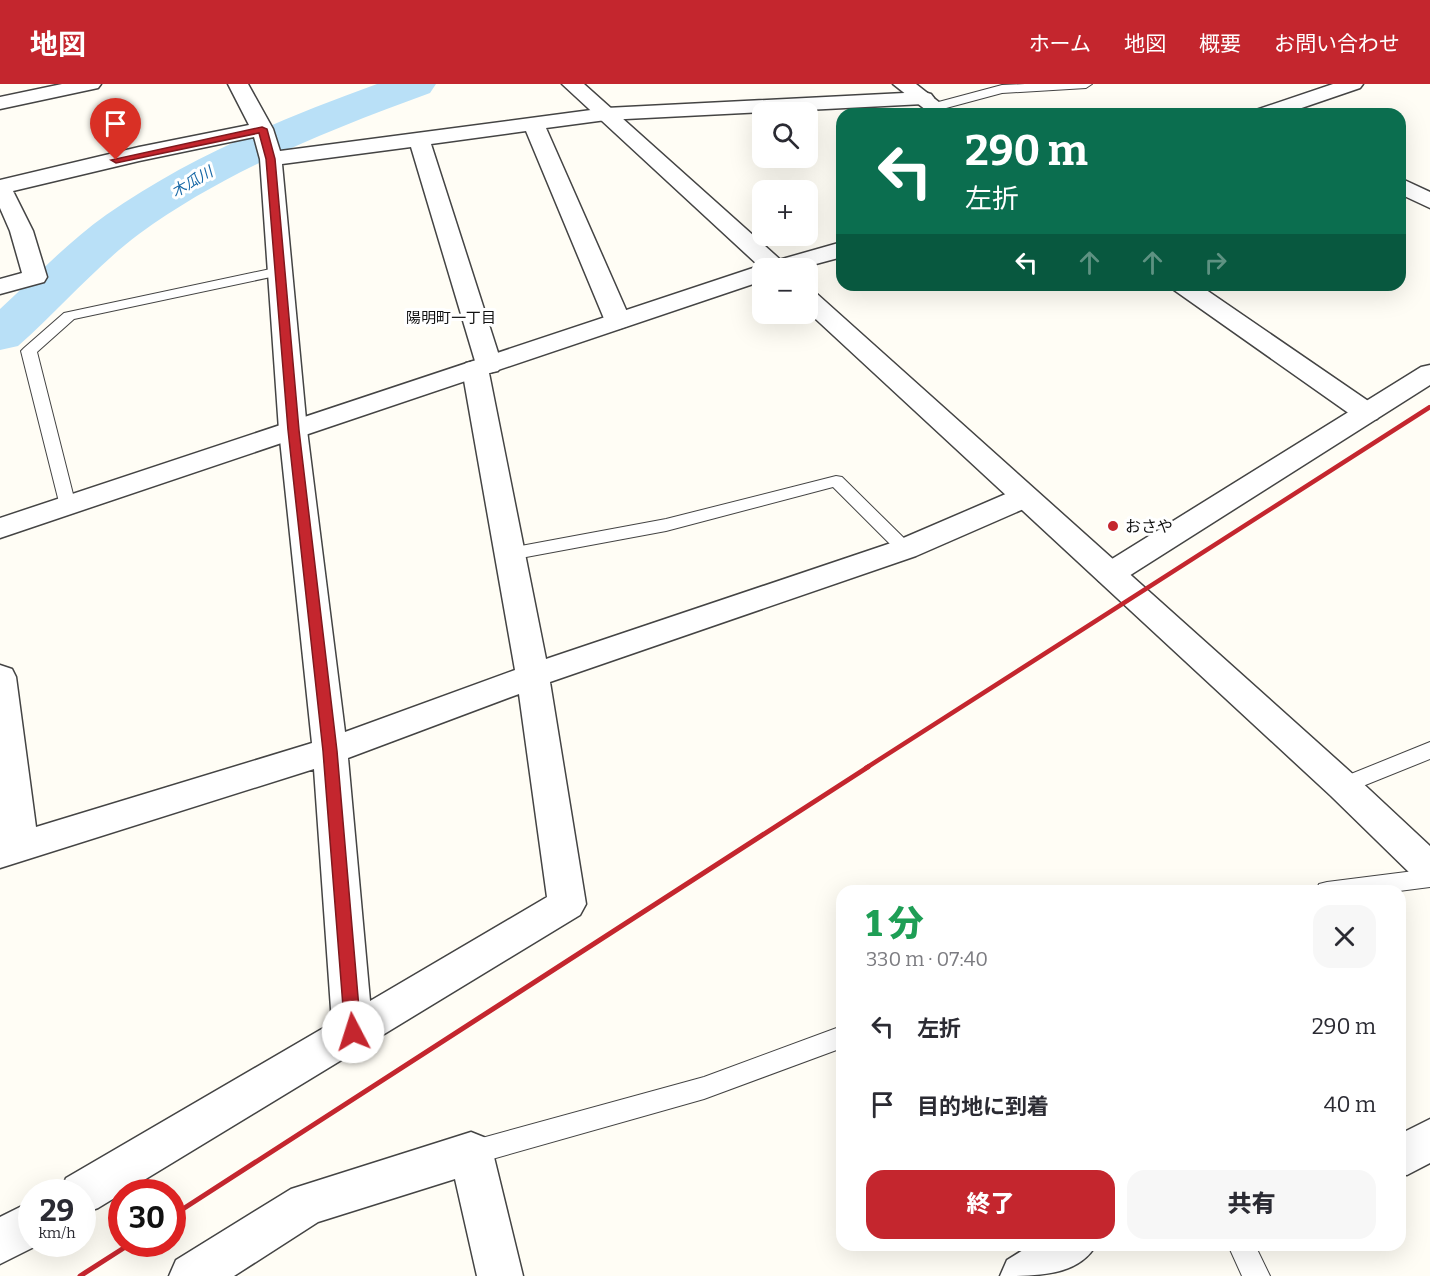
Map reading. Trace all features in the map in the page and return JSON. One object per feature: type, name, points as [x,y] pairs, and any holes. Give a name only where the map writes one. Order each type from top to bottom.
[{"type":"street","points":[[0,102],[91,84]]},
{"type":"street","points":[[238,84],[262,129],[271,159],[293,430],[330,751],[353,1032]]},
{"type":"street","points":[[572,84],[765,258]]},
{"type":"street","points":[[903,84],[934,107]]},
{"type":"street","points":[[1283,108],[1353,84]]},
{"type":"street","points":[[887,108],[934,107]]},
{"type":"street","points":[[271,159],[606,114],[836,109]]},
{"type":"street","points":[[533,123],[618,321]]},
{"type":"street","points":[[0,287],[35,278],[24,233],[12,206],[0,188],[139,154],[262,129]]},
{"type":"street","points":[[96,1185],[567,904],[533,676],[510,554],[482,367],[419,139]]},
{"type":"street","points":[[1406,188],[1430,201]]},
{"type":"street","points":[[811,258],[836,251]]},
{"type":"street","points":[[0,528],[752,276]]},
{"type":"street","points":[[1191,291],[1367,413]]},
{"type":"street","points":[[818,308],[1343,786],[1430,869]]},
{"type":"street","points":[[1110,574],[1430,373]]},
{"type":"street","points":[[0,677],[10,850],[330,751],[533,676],[904,549],[1025,497]]},
{"type":"street","points":[[1406,1154],[1430,1139]]},
{"type":"street","points":[[192,1276],[307,1204],[471,1153],[500,1276]]},
{"type":"street","points":[[0,1242],[18,1231]]},
{"type":"street","points":[[1023,1276],[1063,1251]]},
{"type":"lane","points":[[934,107],[1002,89],[1086,84]]},
{"type":"lane","points":[[67,506],[30,351],[69,316],[280,271]]},
{"type":"lane","points":[[510,554],[666,525],[836,481],[904,549]]},
{"type":"lane","points":[[1343,786],[1430,750]]},
{"type":"lane","points":[[1375,885],[1430,878]]},
{"type":"lane","points":[[471,1153],[705,1088],[836,1039]]},
{"type":"lane","points":[[1244,1251],[1256,1276]]},
{"type":"waterway","name":"木瓜川","points":[[0,335],[106,238],[156,202],[191,181],[264,144],[339,112],[416,84]]},
{"type":"railway","points":[[866,768],[1430,407]]},
{"type":"railway","points":[[186,1207],[868,767]]},
{"type":"railway","points":[[80,1276],[110,1257]]},
{"type":"place","name":"おさや","points":[[1113,526]]},
{"type":"district","name":"陽明町一丁目","points":[[451,318]]},
{"type":"route","points":[[116,160],[262,129],[271,159],[293,430],[330,751],[353,1032]]}]
